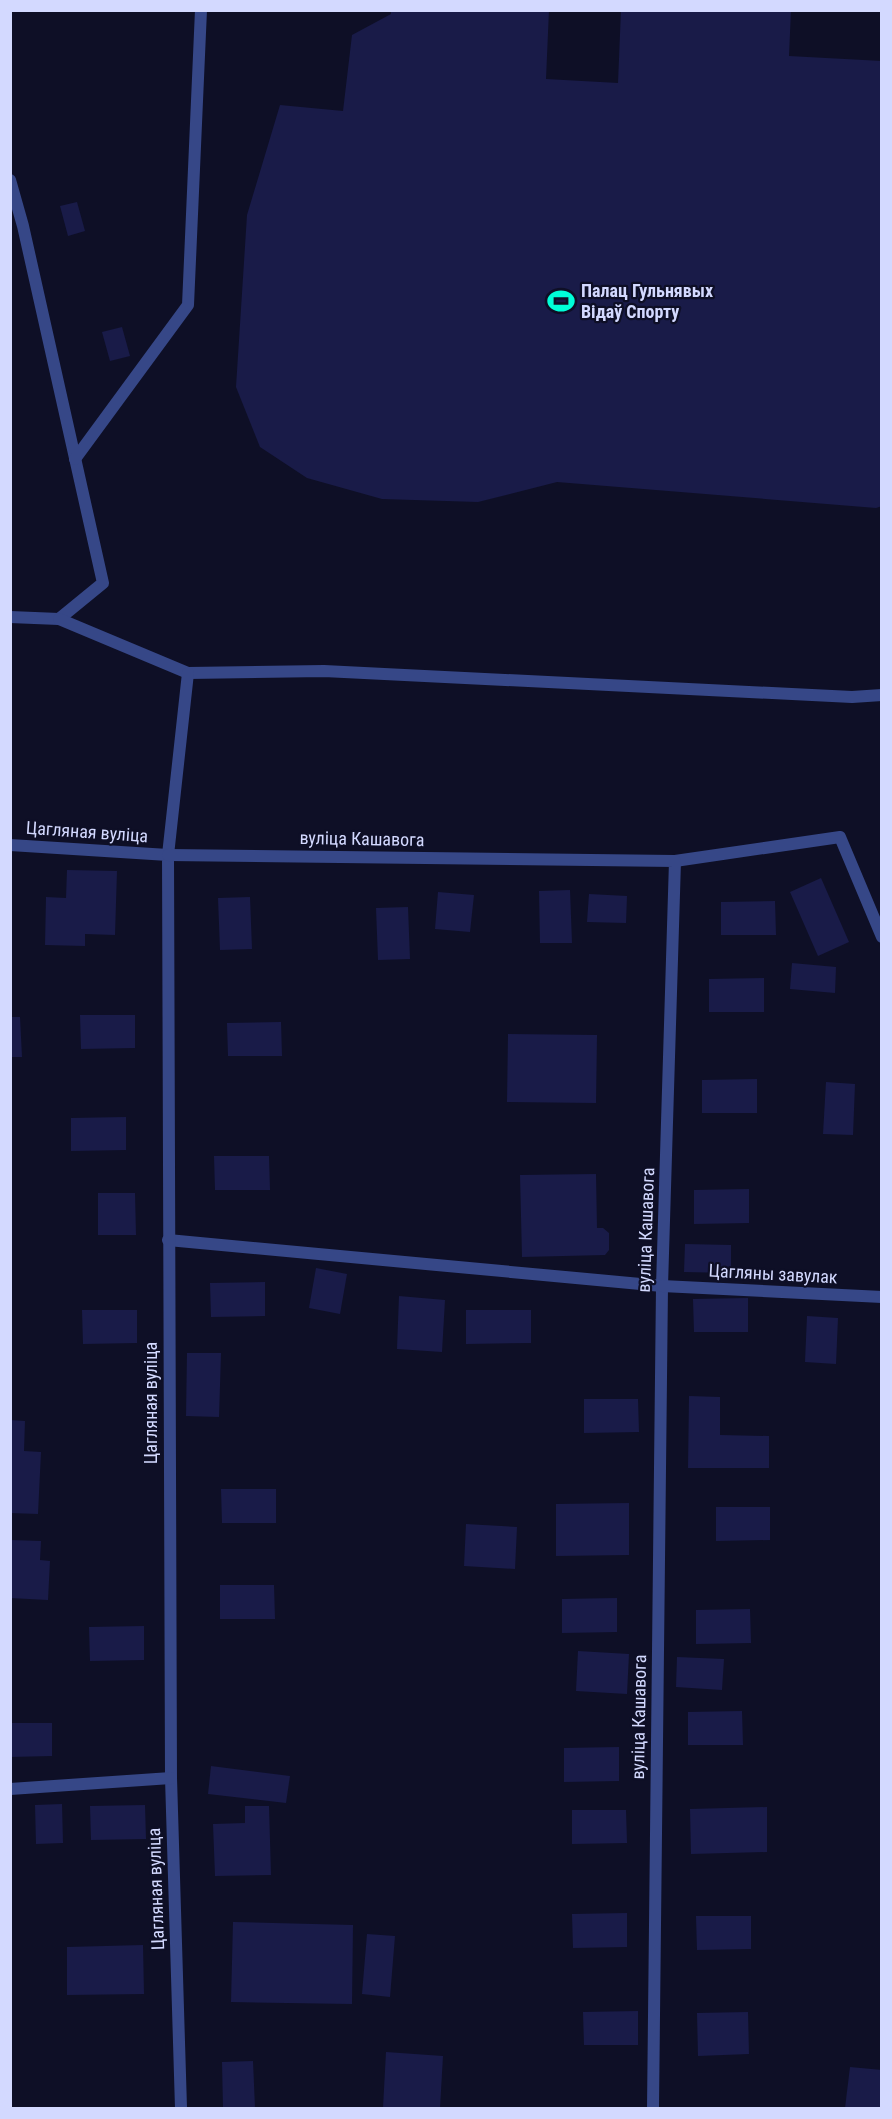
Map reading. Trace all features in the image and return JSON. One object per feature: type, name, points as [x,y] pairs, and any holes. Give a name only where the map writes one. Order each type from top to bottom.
[{"type":"street","points":[[75,459],[188,305],[201,10]]},
{"type":"street","points":[[10,180],[24,226],[103,583],[59,619]]},
{"type":"street","points":[[10,617],[59,619],[188,673],[324,671],[852,698],[882,696]]},
{"type":"street","points":[[168,855],[188,673]]},
{"type":"street","points":[[675,861],[840,837],[882,937]]},
{"type":"street","name":"Цагляная вуліца","points":[[10,845],[168,855],[171,1778],[181,2109]]},
{"type":"street","name":"вуліца Кашавога","points":[[168,855],[675,861],[662,1286],[653,2109]]},
{"type":"street","name":"Цагляны завулак","points":[[168,1240],[662,1286],[882,1297]]},
{"type":"street","points":[[10,1789],[171,1778]]},
{"type":"building","name":"Палац Гульнявых Відаў Спорту","points":[[391,10],[549,10],[546,79],[618,83],[621,10],[791,10],[789,56],[882,61],[882,506],[876,508],[557,482],[478,502],[382,499],[307,478],[260,447],[236,387],[247,215],[280,105],[343,111],[352,35],[391,14]]},
{"type":"building","points":[[77,202],[85,231],[68,236],[60,206]]},
{"type":"building","points":[[122,327],[130,356],[110,361],[102,332]]},
{"type":"building","points":[[67,870],[117,871],[115,935],[85,934],[85,946],[45,945],[46,897],[66,898]]},
{"type":"building","points":[[821,878],[849,942],[818,956],[790,892]]},
{"type":"building","points":[[570,890],[572,943],[540,943],[539,891]]},
{"type":"building","points":[[438,892],[474,895],[470,932],[435,929]]},
{"type":"building","points":[[589,894],[627,896],[626,923],[587,922]]},
{"type":"building","points":[[250,897],[252,949],[220,950],[218,898]]},
{"type":"building","points":[[775,901],[776,935],[721,935],[721,902]]},
{"type":"building","points":[[408,907],[410,959],[378,960],[376,908]]},
{"type":"building","points":[[792,963],[836,967],[835,993],[790,989]]},
{"type":"building","points":[[764,978],[764,1012],[709,1012],[709,979]]},
{"type":"building","points":[[80,1015],[135,1015],[135,1048],[81,1049]]},
{"type":"building","points":[[10,1017],[20,1017],[22,1057],[10,1057]]},
{"type":"building","points":[[281,1022],[282,1056],[228,1056],[227,1023]]},
{"type":"building","points":[[508,1034],[597,1035],[596,1103],[507,1102]]},
{"type":"building","points":[[757,1079],[757,1113],[702,1113],[702,1080]]},
{"type":"building","points":[[826,1082],[855,1084],[853,1135],[823,1134]]},
{"type":"building","points":[[126,1117],[126,1150],[71,1151],[71,1118]]},
{"type":"building","points":[[214,1156],[269,1156],[270,1190],[215,1190]]},
{"type":"building","points":[[596,1174],[597,1228],[603,1228],[609,1233],[609,1250],[605,1255],[522,1257],[520,1175]]},
{"type":"building","points":[[749,1189],[749,1223],[694,1224],[694,1190]]},
{"type":"building","points":[[98,1193],[135,1193],[136,1235],[98,1235]]},
{"type":"building","points":[[685,1244],[731,1245],[731,1273],[684,1272]]},
{"type":"building","points":[[316,1268],[347,1274],[340,1314],[309,1308]]},
{"type":"building","points":[[265,1282],[265,1316],[211,1317],[210,1283]]},
{"type":"building","points":[[399,1296],[445,1300],[442,1352],[397,1349]]},
{"type":"building","points":[[748,1298],[748,1332],[694,1332],[693,1299]]},
{"type":"building","points":[[82,1310],[137,1310],[137,1343],[83,1344]]},
{"type":"building","points":[[466,1310],[531,1310],[531,1343],[466,1344]]},
{"type":"building","points":[[807,1316],[838,1318],[836,1364],[805,1362]]},
{"type":"building","points":[[187,1353],[221,1353],[219,1417],[186,1416]]},
{"type":"building","points":[[689,1396],[720,1397],[720,1435],[769,1436],[769,1468],[688,1468]]},
{"type":"building","points":[[584,1399],[638,1399],[639,1432],[584,1433]]},
{"type":"building","points":[[10,1420],[25,1421],[24,1451],[41,1452],[38,1514],[10,1513]]},
{"type":"building","points":[[221,1489],[276,1489],[276,1523],[222,1523]]},
{"type":"building","points":[[629,1503],[629,1555],[556,1556],[556,1504]]},
{"type":"building","points":[[716,1507],[770,1507],[770,1540],[716,1541]]},
{"type":"building","points":[[466,1524],[517,1527],[515,1569],[464,1566]]},
{"type":"building","points":[[10,1540],[41,1541],[40,1560],[50,1561],[48,1600],[10,1598]]},
{"type":"building","points":[[220,1585],[274,1585],[275,1619],[220,1619]]},
{"type":"building","points":[[617,1598],[617,1632],[562,1633],[562,1599]]},
{"type":"building","points":[[750,1609],[751,1643],[696,1644],[696,1610]]},
{"type":"building","points":[[144,1626],[144,1660],[90,1661],[89,1627]]},
{"type":"building","points":[[578,1651],[629,1654],[627,1694],[576,1691]]},
{"type":"building","points":[[677,1657],[724,1659],[722,1690],[676,1687]]},
{"type":"building","points":[[742,1711],[743,1745],[688,1745],[688,1712]]},
{"type":"building","points":[[10,1723],[52,1723],[52,1756],[10,1757]]},
{"type":"building","points":[[619,1747],[619,1781],[564,1782],[564,1748]]},
{"type":"building","points":[[211,1766],[290,1776],[286,1803],[208,1794]]},
{"type":"building","points":[[62,1804],[63,1843],[36,1844],[35,1805]]},
{"type":"building","points":[[145,1805],[146,1839],[91,1840],[90,1806]]},
{"type":"building","points":[[245,1806],[269,1806],[271,1875],[215,1876],[213,1824],[245,1823]]},
{"type":"building","points":[[767,1807],[767,1852],[691,1854],[690,1809]]},
{"type":"building","points":[[572,1810],[626,1810],[627,1843],[572,1844]]},
{"type":"building","points":[[627,1913],[627,1947],[573,1948],[572,1914]]},
{"type":"building","points":[[696,1916],[751,1916],[751,1949],[697,1950]]},
{"type":"building","points":[[233,1922],[353,1925],[352,2004],[231,2002]]},
{"type":"building","points":[[367,1934],[395,1936],[390,1997],[362,1994]]},
{"type":"building","points":[[143,1945],[144,1994],[67,1995],[67,1947]]},
{"type":"building","points":[[638,2011],[638,2045],[584,2045],[583,2012]]},
{"type":"building","points":[[748,2012],[749,2054],[698,2056],[697,2013]]},
{"type":"building","points":[[386,2052],[443,2056],[440,2108],[383,2108]]},
{"type":"building","points":[[253,2061],[255,2108],[223,2108],[222,2062]]},
{"type":"building","points":[[850,2067],[882,2070],[881,2108],[845,2108]]},
{"type":"place","name":"Палац Гульнявых Відаў Спорту","points":[[561,301]]}]
